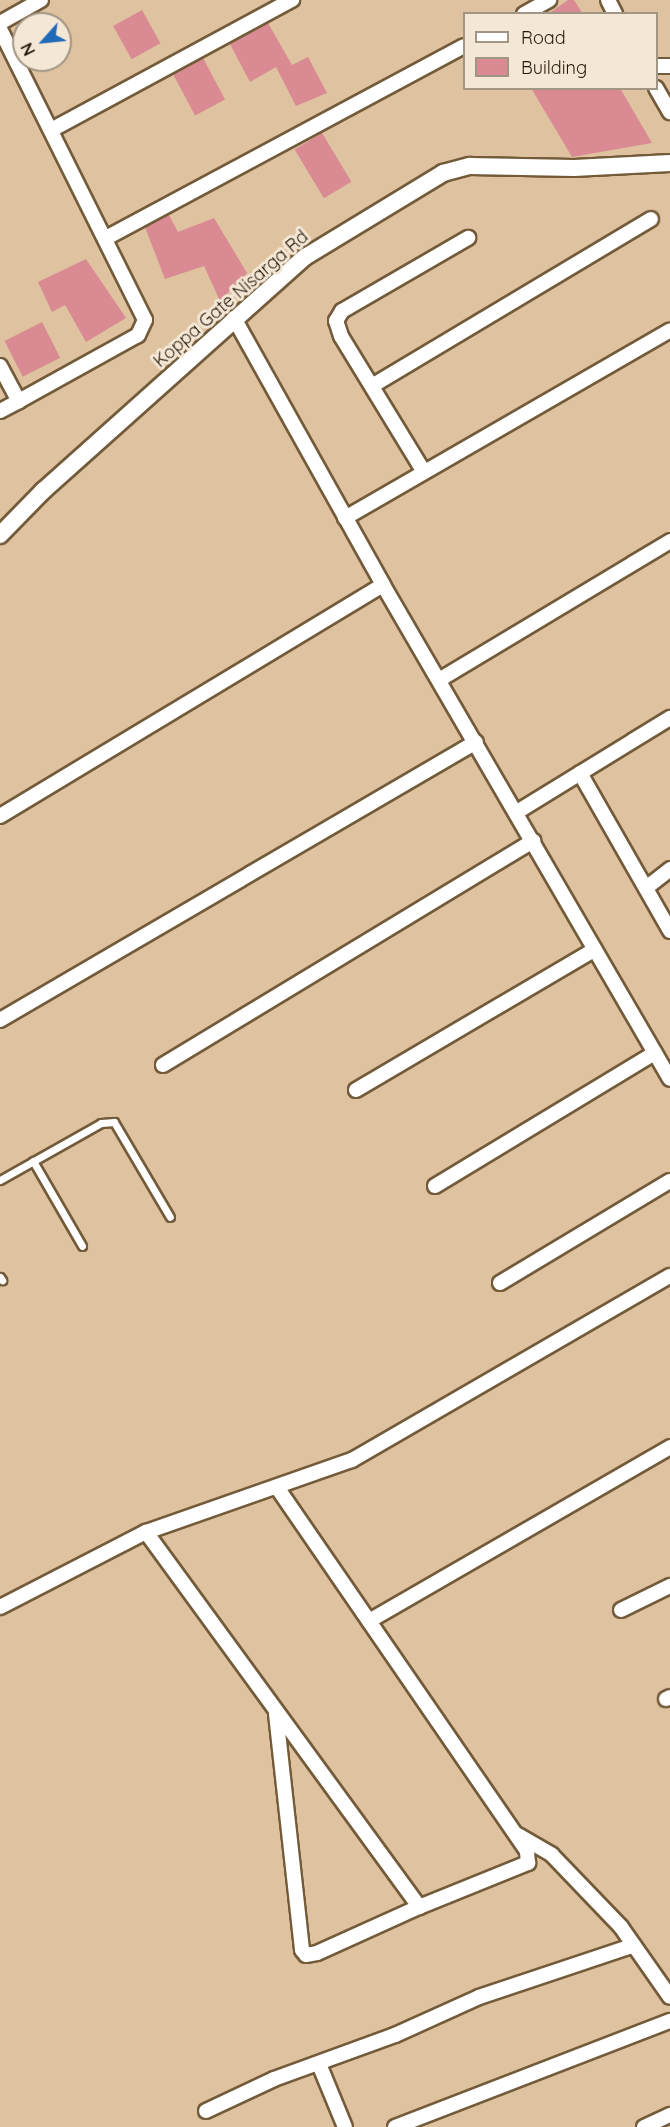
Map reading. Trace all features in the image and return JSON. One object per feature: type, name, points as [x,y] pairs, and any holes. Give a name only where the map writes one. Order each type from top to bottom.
[{"type":"street","points":[[0,23],[41,0]]},
{"type":"street","points":[[53,129],[292,0]]},
{"type":"street","points":[[528,12],[549,0]]},
{"type":"street","points":[[0,29],[53,129],[145,320],[144,329],[0,411]]},
{"type":"street","points":[[106,238],[463,47]]},
{"type":"street","points":[[658,90],[670,112]]},
{"type":"street","name":"Koppa Gate Nisarga Rd","points":[[0,536],[43,491],[305,256],[456,167],[670,163]]},
{"type":"street","points":[[372,386],[651,219]]},
{"type":"street","points":[[424,472],[341,336],[336,321],[342,311],[468,238]]},
{"type":"street","points":[[234,318],[383,585],[670,1079]]},
{"type":"street","points":[[345,518],[670,330]]},
{"type":"street","points":[[0,366],[19,401]]},
{"type":"street","points":[[439,680],[670,541]]},
{"type":"street","points":[[0,816],[383,585]]},
{"type":"street","points":[[517,813],[670,718]]},
{"type":"street","points":[[0,1020],[476,742]]},
{"type":"street","points":[[580,773],[670,931]]},
{"type":"street","points":[[163,1065],[533,841]]},
{"type":"street","points":[[646,888],[670,869]]},
{"type":"street","points":[[356,1090],[595,949]]},
{"type":"street","points":[[435,1186],[655,1053]]},
{"type":"street","points":[[500,1283],[670,1181]]},
{"type":"street","points":[[0,1607],[146,1532],[352,1460],[670,1276]]},
{"type":"street","points":[[369,1622],[670,1447]]},
{"type":"street","points":[[276,1712],[302,1950],[306,1954],[317,1953],[419,1907],[528,1863],[530,1858],[514,1832],[277,1486]]},
{"type":"street","points":[[146,1532],[419,1907]]},
{"type":"street","points":[[621,1610],[670,1586]]},
{"type":"street","points":[[514,1832],[552,1855],[621,1927],[670,1997]]},
{"type":"street","points":[[206,2111],[274,2079],[319,2064],[479,1997],[634,1945]]},
{"type":"street","points":[[395,2127],[670,2021]]},
{"type":"street","points":[[319,2064],[345,2127]]},
{"type":"street","points":[[644,2127],[670,2115]]},
{"type":"lane","points":[[0,1180],[101,1123],[114,1122],[170,1217]]},
{"type":"lane","points":[[33,1161],[82,1246]]},
{"type":"building","points":[[568,0],[574,0],[582,12],[551,12]]},
{"type":"building","points":[[142,10],[160,43],[132,59],[113,26]]},
{"type":"building","points":[[268,23],[292,65],[308,57],[327,93],[296,106],[276,67],[250,82],[230,44]]},
{"type":"building","points":[[203,58],[225,99],[195,115],[173,74]]},
{"type":"building","points":[[532,90],[621,90],[652,143],[572,157]]},
{"type":"building","points":[[322,133],[351,182],[324,198],[295,149]]},
{"type":"building","points":[[169,215],[178,232],[214,218],[247,273],[220,301],[204,266],[165,279],[145,227]]},
{"type":"building","points":[[86,259],[126,318],[86,342],[65,305],[52,312],[38,282]]},
{"type":"building","points":[[42,322],[60,358],[23,377],[5,341]]}]
